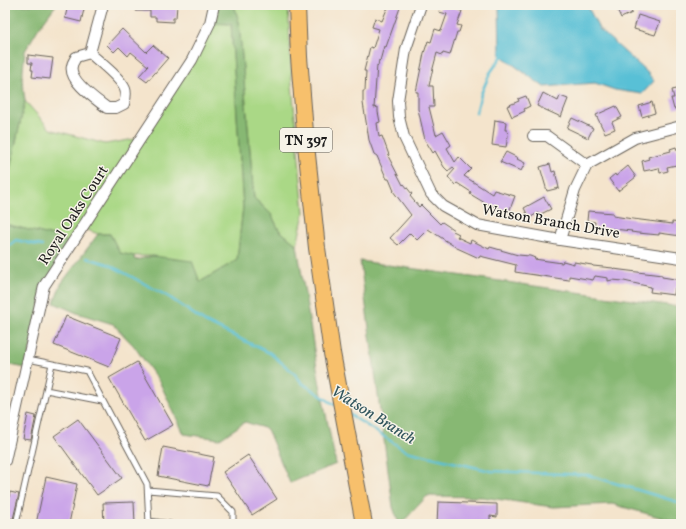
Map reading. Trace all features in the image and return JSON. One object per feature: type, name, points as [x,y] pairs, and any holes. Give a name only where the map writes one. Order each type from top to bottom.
[{"type":"main road","name":"TN 397","points":[[297,5],[299,57],[311,196],[332,353],[364,524]]},
{"type":"street","points":[[90,53],[103,5]]},
{"type":"street","name":"Royal Oaks Court","points":[[5,458],[7,443],[44,286],[192,60],[210,24],[214,5]]},
{"type":"street","name":"Watson Branch Drive","points":[[422,5],[406,49],[398,101],[399,117],[404,137],[431,194],[443,206],[477,225],[560,240],[681,258]]},
{"type":"street","points":[[90,53],[114,74],[126,89],[124,104],[116,108],[107,108],[88,93],[73,77],[72,66],[76,57],[90,53]]},
{"type":"street","points":[[560,240],[575,190],[587,165],[635,138],[681,126]]},
{"type":"street","points":[[533,136],[547,136],[587,165]]},
{"type":"lane","points":[[28,358],[87,371],[147,484],[149,522],[170,524]]},
{"type":"lane","points":[[16,524],[52,364]]},
{"type":"lane","points":[[46,390],[102,401]]},
{"type":"lane","points":[[148,490],[216,496],[233,512],[233,523],[230,524]]},
{"type":"lane","points":[[498,524],[511,524]]},
{"type":"green space","points":[[56,5],[38,29],[25,51],[22,79],[25,101],[5,191],[5,6]]},
{"type":"green space","points":[[214,5],[234,5],[239,22],[254,198],[271,214],[279,230],[297,245],[319,380],[336,464],[290,483],[267,429],[245,422],[220,439],[184,434],[160,383],[134,346],[113,324],[77,313],[54,303],[61,284],[98,234],[110,234],[120,253],[134,256],[135,260],[153,256],[192,261],[200,282],[237,260],[243,207],[231,24],[210,23]]},
{"type":"green space","points":[[234,5],[288,5],[292,85],[304,213],[297,245],[279,230],[271,214],[254,198],[239,22]]},
{"type":"green space","points":[[210,23],[231,24],[243,207],[237,260],[200,282],[153,256],[134,256],[120,253],[110,234],[98,234],[82,228],[71,244],[57,237],[5,224],[5,191],[25,101],[50,129],[105,144],[141,138]]},
{"type":"green space","points":[[5,224],[57,237],[71,244],[44,286],[26,368],[5,364]]},
{"type":"green space","points":[[360,261],[681,307],[681,523],[612,504],[553,507],[482,497],[427,496],[401,524],[399,524],[393,507]]},
{"type":"water","points":[[499,5],[587,5],[599,29],[646,71],[654,81],[642,94],[615,90],[595,83],[544,87],[500,55]]},
{"type":"building","points":[[68,5],[85,5],[81,22],[65,18]]},
{"type":"building","points":[[136,5],[177,5],[176,18],[173,18],[173,22],[156,21],[156,17],[150,17],[150,11],[136,11]]},
{"type":"building","points":[[389,5],[401,5],[386,47],[384,46],[380,61],[379,60],[378,66],[377,65],[374,108],[378,107],[380,122],[377,123],[379,137],[382,136],[389,155],[388,156],[403,185],[404,184],[412,194],[410,196],[419,207],[421,205],[440,224],[442,222],[454,230],[453,231],[459,234],[457,237],[470,243],[471,240],[489,249],[490,247],[518,255],[530,256],[535,258],[534,259],[562,263],[563,261],[574,264],[574,262],[662,275],[662,277],[681,280],[681,289],[675,288],[674,295],[650,292],[651,287],[624,281],[608,281],[608,278],[595,276],[593,280],[569,276],[569,280],[515,272],[516,265],[480,256],[479,258],[457,248],[428,229],[417,240],[410,233],[398,245],[390,238],[411,215],[393,191],[389,179],[387,179],[377,156],[374,154],[369,140],[363,103],[366,71],[364,71],[370,47],[373,48],[379,29],[372,27],[375,18],[382,21]]},
{"type":"building","points":[[441,5],[451,5],[451,7],[462,11],[457,25],[461,26],[459,32],[457,32],[450,55],[443,53],[442,55],[437,53],[429,86],[433,86],[434,107],[429,107],[436,135],[443,131],[451,145],[447,148],[455,162],[459,157],[471,169],[464,176],[492,194],[494,190],[515,196],[509,212],[485,203],[470,194],[471,192],[457,183],[455,185],[448,177],[455,169],[453,167],[448,171],[435,151],[433,153],[425,140],[418,109],[418,92],[416,92],[428,41],[431,42],[435,29],[441,31],[447,14],[439,12]]},
{"type":"building","points":[[615,5],[629,5],[632,13],[621,18]]},
{"type":"building","points":[[638,15],[660,22],[655,35],[634,29]]},
{"type":"building","points":[[122,29],[146,52],[153,45],[168,58],[147,82],[139,76],[148,66],[131,52],[128,56],[119,47],[114,52],[107,45]]},
{"type":"building","points":[[28,55],[53,58],[50,79],[32,77],[32,63],[28,63]]},
{"type":"building","points":[[681,88],[681,107],[674,109],[671,98],[674,98],[672,90]]},
{"type":"building","points":[[543,93],[558,101],[560,96],[568,99],[561,117],[537,106]]},
{"type":"building","points":[[526,96],[530,106],[524,109],[525,111],[512,117],[507,106]]},
{"type":"building","points":[[652,102],[655,113],[642,117],[639,106]]},
{"type":"building","points":[[616,106],[622,117],[612,122],[615,129],[605,133],[596,115]]},
{"type":"building","points":[[572,118],[593,128],[588,138],[567,128]]},
{"type":"building","points":[[495,120],[506,122],[505,130],[507,130],[508,136],[506,147],[492,145]]},
{"type":"building","points":[[676,147],[677,150],[681,149],[681,164],[667,167],[668,171],[660,173],[659,168],[644,171],[642,161],[649,159],[648,157],[671,151],[670,149]]},
{"type":"building","points":[[506,152],[525,163],[521,171],[500,162]]},
{"type":"building","points":[[550,164],[552,172],[555,171],[559,188],[547,191],[540,167]]},
{"type":"building","points":[[628,166],[636,177],[618,191],[609,179],[615,174],[616,176]]},
{"type":"building","points":[[544,197],[551,209],[539,215],[538,213],[529,218],[524,208]]},
{"type":"building","points":[[588,211],[613,213],[613,216],[633,219],[672,224],[672,222],[681,223],[681,236],[659,233],[659,235],[638,233],[594,227],[595,222],[587,221]]},
{"type":"building","points":[[66,316],[121,338],[109,367],[54,345]]},
{"type":"building","points":[[137,362],[173,425],[145,441],[109,378]]},
{"type":"building","points":[[28,414],[36,416],[31,440],[23,439]]},
{"type":"building","points":[[78,419],[122,478],[97,495],[54,436]]},
{"type":"building","points":[[163,447],[214,457],[208,486],[158,476]]},
{"type":"building","points":[[248,455],[277,499],[252,515],[223,472]]},
{"type":"building","points":[[46,477],[77,484],[69,524],[36,524]]},
{"type":"building","points":[[10,492],[19,494],[13,519],[5,517]]},
{"type":"building","points":[[134,502],[135,524],[104,524],[103,503]]},
{"type":"building","points":[[438,502],[497,504],[497,517],[490,516],[490,524],[437,524]]},
{"type":"waterway","points":[[476,113],[481,94],[490,73],[502,56]]},
{"type":"waterway","name":"Watson Branch","points":[[5,249],[16,240],[42,246]]},
{"type":"waterway","name":"Watson Branch","points":[[87,258],[108,264],[169,297],[205,322],[270,353],[294,373],[302,383],[335,405]]},
{"type":"waterway","name":"Watson Branch","points":[[349,414],[406,451],[491,471],[588,475],[681,503]]}]
